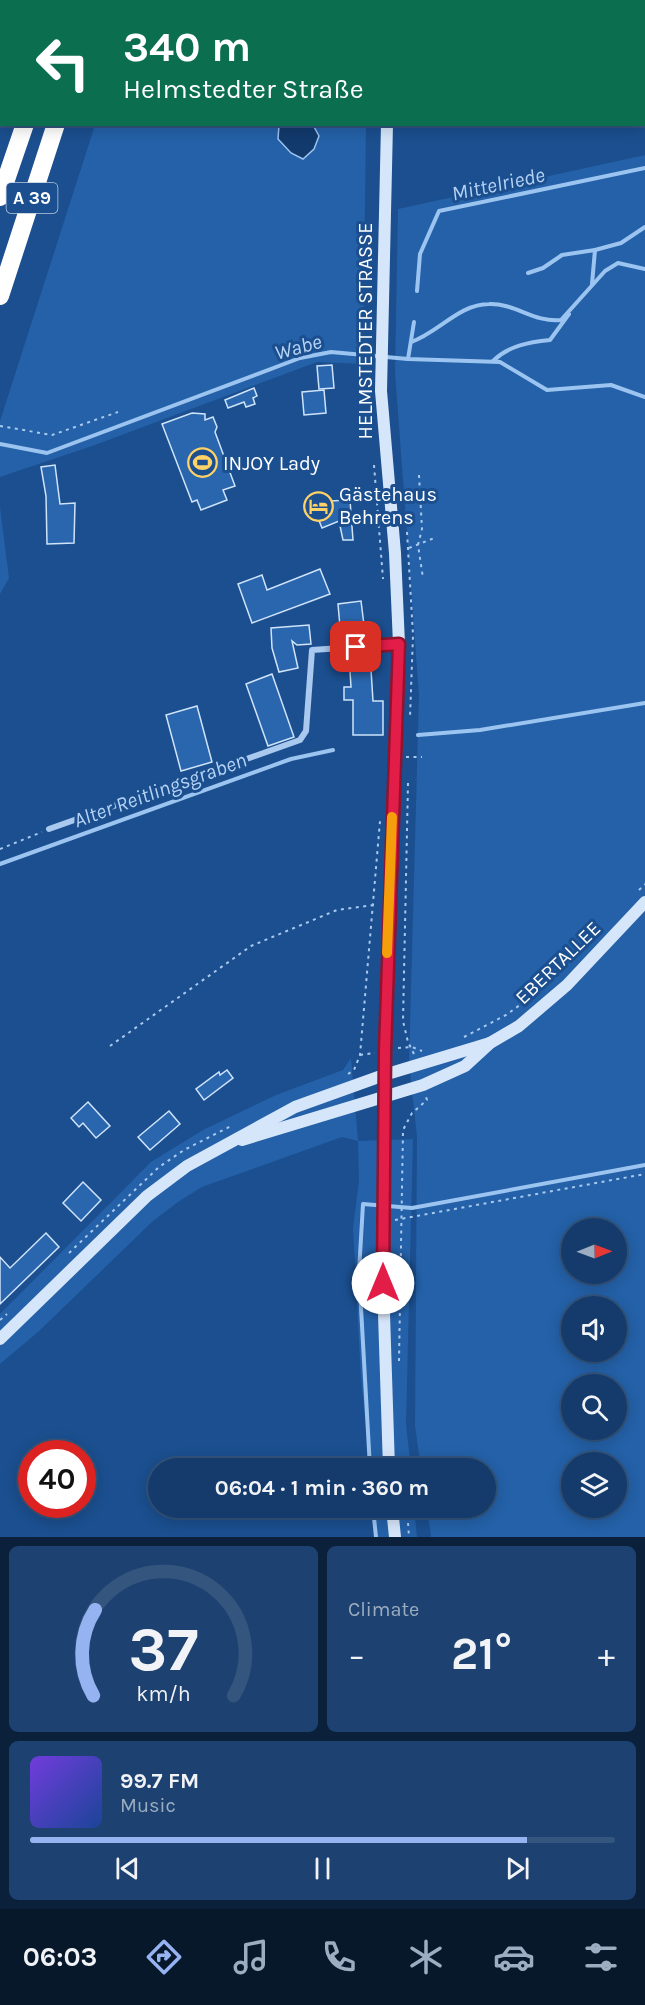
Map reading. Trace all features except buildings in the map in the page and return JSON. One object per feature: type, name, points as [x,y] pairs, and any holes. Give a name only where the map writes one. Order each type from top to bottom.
[{"type":"highway","name":"A 39","points":[[0,197],[23,126]]},
{"type":"highway","name":"A 39","points":[[0,296],[55,126]]},
{"type":"street","name":"HELMSTEDTER STRASSE","points":[[387,126],[381,391],[395,553],[399,644],[384,1075],[383,1221],[388,1458]]},
{"type":"street","points":[[49,829],[300,740],[306,731],[312,650],[399,644]]},
{"type":"street","name":"EBERTALLEE","points":[[232,1143],[255,1126],[295,1107],[384,1075],[418,1067],[490,1043],[519,1026],[567,985],[641,897]]},
{"type":"street","name":"EBERTALLEE","points":[[232,1143],[423,1085],[465,1066],[490,1043]]},
{"type":"street","points":[[0,1339],[147,1196],[187,1166],[232,1143]]},
{"type":"street","points":[[393,1518],[395,1537]]},
{"type":"path","points":[[0,426],[52,435],[118,412]]},
{"type":"path","points":[[374,458],[377,532],[383,582]]},
{"type":"path","points":[[419,476],[422,529],[418,545],[423,578]]},
{"type":"path","points":[[418,545],[437,537]]},
{"type":"path","points":[[360,1055],[380,814]]},
{"type":"path","points":[[0,849],[49,829]]},
{"type":"path","points":[[641,897],[645,884]]},
{"type":"path","points":[[110,1046],[251,946],[337,910],[374,905]]},
{"type":"path","points":[[460,1038],[506,1014],[544,987]]},
{"type":"path","points":[[418,1067],[412,1047],[422,1051]]},
{"type":"path","points":[[399,1363],[403,1130],[412,1113],[427,1100],[423,1085]]},
{"type":"path","points":[[383,1221],[645,1174]]},
{"type":"path","points":[[407,1518],[409,1537]]},
{"type":"shaded area","points":[[95,126],[366,126],[363,364],[317,362],[95,445],[0,477],[0,421]]},
{"type":"shaded area","points":[[279,126],[314,126],[319,136],[314,149],[303,159],[291,153],[278,139]]},
{"type":"shaded area","points":[[645,155],[645,1537],[431,1537],[428,1518],[496,1518],[496,1458],[420,1458],[415,1426],[417,1137],[409,1062],[419,695],[395,372],[398,209]]},
{"type":"shaded area","points":[[0,507],[9,578],[0,594]]},
{"type":"shaded area","points":[[351,1058],[358,1141],[342,1137],[202,1187],[153,1221],[38,1332],[0,1364],[0,1314],[151,1162],[203,1130],[276,1095],[343,1070]]},
{"type":"shaded area","points":[[413,1139],[406,1424],[410,1458],[369,1458],[361,1378],[353,1228],[359,1181],[358,1141]]},
{"type":"shaded area","points":[[374,1518],[415,1518],[417,1537],[376,1537]]},
{"type":"waterway","name":"Mittelriede","points":[[417,291],[420,254],[439,211],[645,168]]},
{"type":"waterway","points":[[592,284],[595,250],[621,243],[645,227]]},
{"type":"waterway","points":[[528,273],[543,268],[562,255],[595,250]]},
{"type":"waterway","points":[[411,342],[478,305],[507,306],[542,319],[561,320],[605,271],[618,263],[645,269]]},
{"type":"waterway","points":[[493,361],[519,346],[550,340],[569,314]]},
{"type":"waterway","name":"Mittelriede","points":[[408,359],[414,322]]},
{"type":"waterway","name":"Wabe","points":[[0,444],[47,453],[300,358],[331,352],[408,359],[500,362],[547,390],[611,385],[645,397]]},
{"type":"waterway","name":"Alter Reitlingsgraben","points":[[418,735],[480,730],[645,703]]},
{"type":"waterway","name":"Alter Reitlingsgraben","points":[[0,864],[291,759],[333,750]]},
{"type":"waterway","points":[[369,1458],[359,1272],[363,1204],[412,1208],[645,1165]]},
{"type":"waterway","points":[[374,1518],[376,1537]]},
{"type":"slow traffic","points":[[387,953],[392,817]]},
{"type":"place","name":"INJOY Lady","points":[[202,463]]},
{"type":"place","name":"Gästehaus Behrens","points":[[318,506]]},
{"type":"route","points":[[356,647],[399,644],[385,1051],[383,1283]]}]
